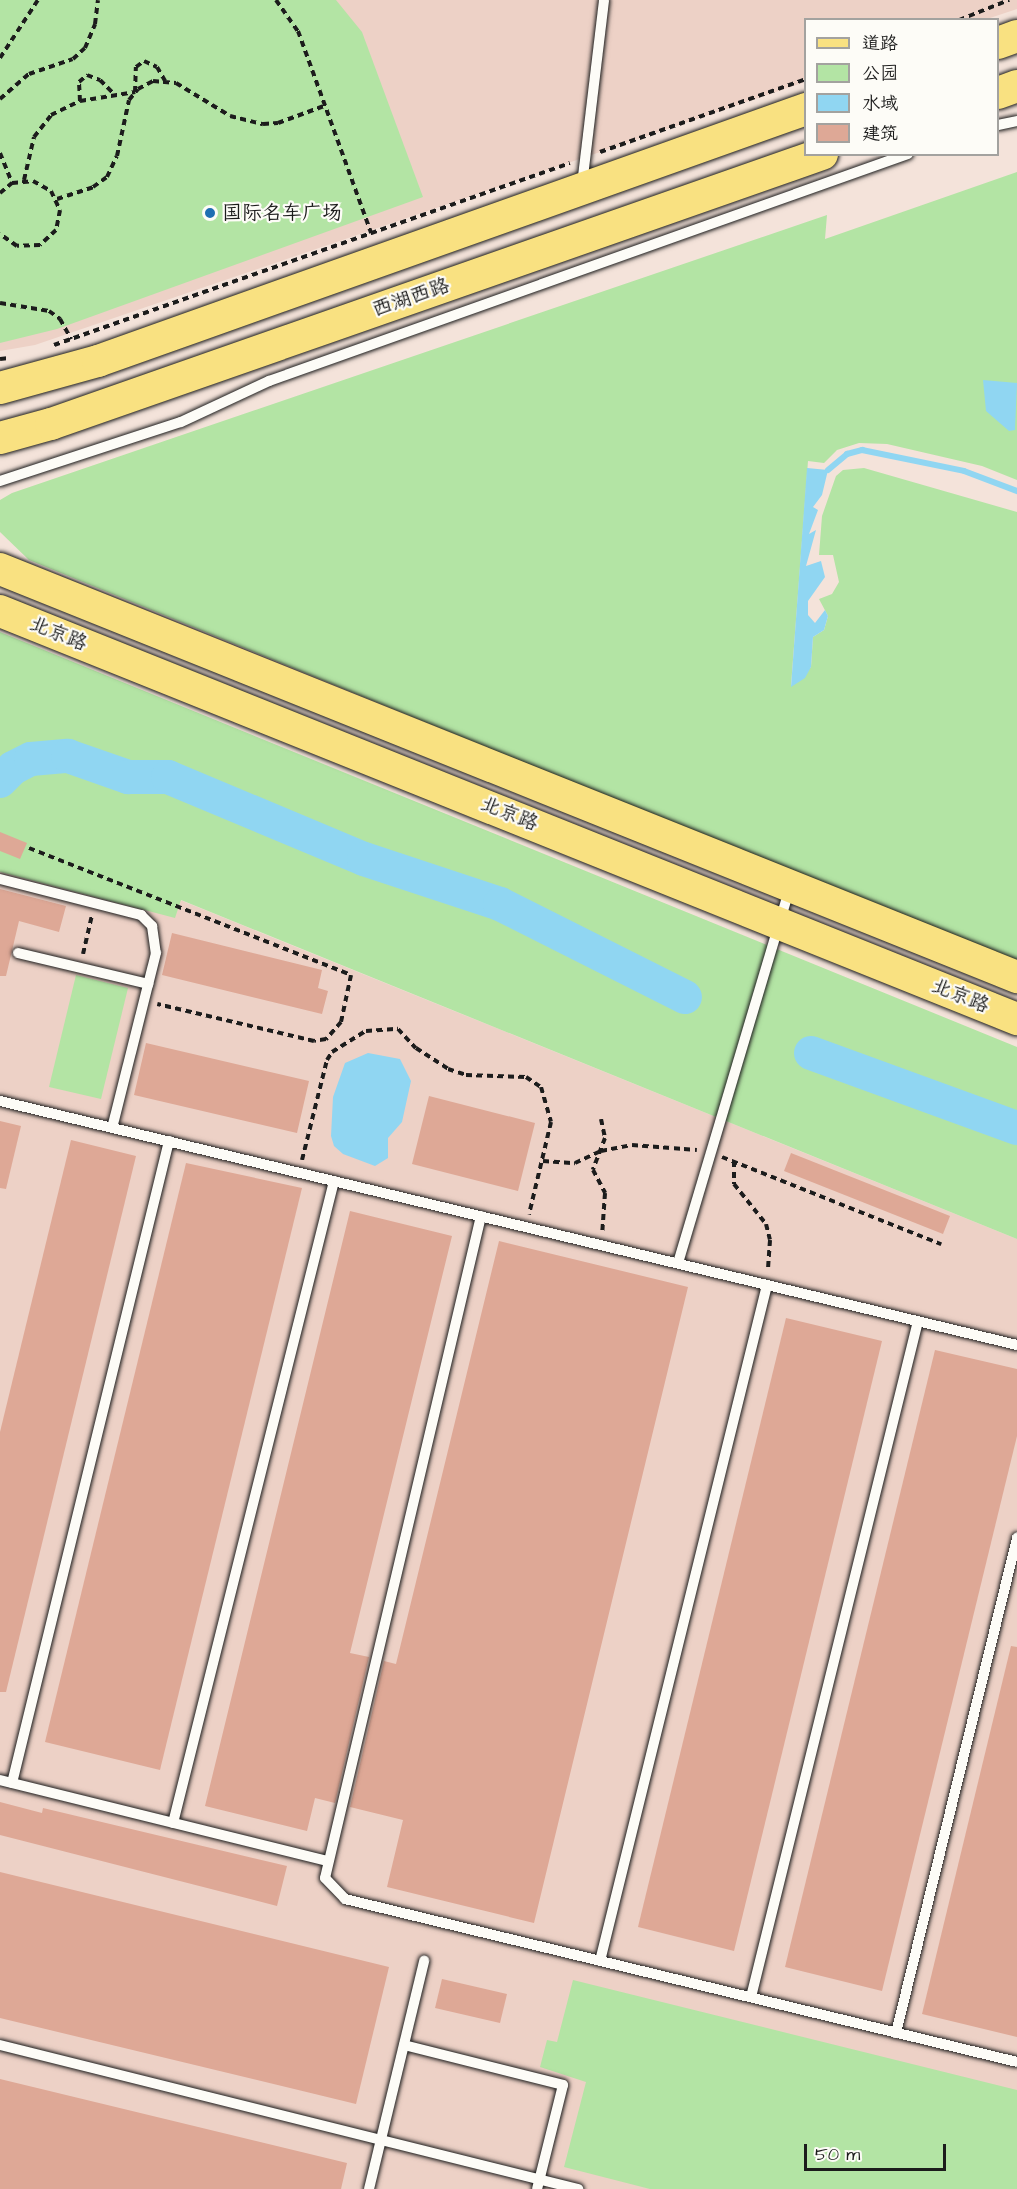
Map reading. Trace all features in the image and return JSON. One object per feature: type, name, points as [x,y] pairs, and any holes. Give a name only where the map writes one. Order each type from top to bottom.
[{"type":"main road","points":[[999,42],[1017,36]]},
{"type":"main road","points":[[999,93],[1017,86]]},
{"type":"main road","points":[[0,388],[98,360],[583,172],[804,109]]},
{"type":"main road","name":"西湖西路","points":[[0,438],[71,417],[816,156]]},
{"type":"main road","points":[[0,454],[71,417]]},
{"type":"main road","name":"北京路","points":[[0,569],[791,884],[1017,977]]},
{"type":"main road","name":"北京路","points":[[0,611],[1017,1019]]},
{"type":"lane","points":[[583,172],[604,0]]},
{"type":"lane","points":[[999,125],[1017,121]]},
{"type":"lane","points":[[0,481],[181,422],[269,381],[903,156]]},
{"type":"lane","points":[[0,879],[141,915],[152,926],[156,952],[112,1128]]},
{"type":"lane","points":[[678,1263],[791,884]]},
{"type":"lane","points":[[18,953],[148,984]]},
{"type":"lane","points":[[0,1101],[1017,1345]]},
{"type":"lane","points":[[12,1783],[169,1141]]},
{"type":"lane","points":[[173,1823],[334,1181]]},
{"type":"lane","points":[[481,1216],[325,1878],[345,1899],[1017,2062]]},
{"type":"lane","points":[[600,1961],[767,1285]]},
{"type":"lane","points":[[751,1997],[918,1321]]},
{"type":"lane","points":[[896,2032],[1017,1538]]},
{"type":"lane","points":[[0,1780],[328,1861]]},
{"type":"lane","points":[[369,2189],[424,1961]]},
{"type":"lane","points":[[0,2045],[381,2140],[538,2184],[578,2189]]},
{"type":"lane","points":[[404,2045],[563,2085],[538,2184]]},
{"type":"path","points":[[0,58],[37,2],[32,0]]},
{"type":"path","points":[[0,99],[29,74],[73,59],[85,48],[95,24],[98,0]]},
{"type":"path","points":[[276,0],[298,32],[371,233]]},
{"type":"path","points":[[964,18],[1010,0]]},
{"type":"path","points":[[135,92],[138,63],[150,61],[165,81]]},
{"type":"path","points":[[80,101],[79,82],[87,75],[100,80],[114,94]]},
{"type":"path","points":[[49,347],[371,233],[583,172],[804,80]]},
{"type":"path","points":[[57,199],[93,187],[107,177],[117,156],[129,100],[135,92],[153,81],[165,81],[249,122],[278,123],[324,105]]},
{"type":"path","points":[[24,180],[28,155],[41,125],[51,115],[80,101],[135,92]]},
{"type":"path","points":[[0,153],[12,183]]},
{"type":"path","points":[[0,193],[12,183],[24,180],[43,184],[57,199],[60,220],[56,230],[40,244],[17,246],[0,234]]},
{"type":"path","points":[[0,303],[49,311],[60,319],[71,339]]},
{"type":"path","points":[[0,359],[18,356]]},
{"type":"path","points":[[29,848],[351,975],[341,1022],[326,1039],[314,1041],[144,1001]]},
{"type":"path","points":[[80,968],[95,903]]},
{"type":"path","points":[[299,1172],[327,1060],[354,1036],[383,1027],[398,1029],[416,1048],[448,1070],[466,1075],[526,1077],[541,1087],[551,1122],[526,1227]]},
{"type":"path","points":[[600,1245],[605,1193],[593,1170],[605,1138],[601,1119]]},
{"type":"path","points":[[543,1161],[575,1163],[601,1151],[632,1145],[711,1152],[941,1244]]},
{"type":"path","points":[[734,1161],[734,1184],[766,1224],[770,1240],[767,1285]]},
{"type":"shaded area","name":"国际名车广场","points":[[0,0],[1017,0],[1017,9],[990,18],[804,18],[804,82],[35,345],[0,351]]},
{"type":"shaded area","points":[[0,827],[1017,1239],[1017,2189],[0,2189]]},
{"type":"green space","points":[[0,0],[336,0],[362,32],[423,197],[57,329],[0,343]]},
{"type":"green space","points":[[1017,172],[1017,480],[982,466],[887,444],[859,443],[837,450],[824,463],[808,461],[791,686],[811,667],[813,637],[824,630],[828,616],[819,599],[832,594],[839,582],[833,555],[819,555],[822,516],[836,476],[843,470],[864,468],[1017,512],[1017,964],[29,560],[0,532],[0,500],[12,493],[827,215],[825,239]]},
{"type":"green space","points":[[0,632],[1017,1047],[1017,1239],[181,900],[175,918],[0,872]]},
{"type":"green space","points":[[76,975],[128,988],[101,1099],[49,1087]]},
{"type":"green space","points":[[573,1980],[1017,2090],[1017,2189],[650,2189],[564,2167],[586,2082],[540,2067],[547,2040],[557,2042]]},
{"type":"water","points":[[983,380],[1017,383],[1015,430],[1009,431],[986,411]]},
{"type":"water","points":[[807,468],[828,470],[822,495],[813,507],[818,510],[809,534],[816,530],[806,566],[821,561],[825,577],[808,601],[808,615],[815,623],[825,610],[828,616],[824,630],[813,637],[811,667],[805,678],[791,687]]},
{"type":"water","points":[[368,1053],[400,1059],[411,1081],[402,1122],[388,1138],[388,1158],[375,1166],[343,1154],[334,1146],[331,1136],[333,1097],[345,1063]]},
{"type":"building","points":[[0,832],[27,843],[20,859],[0,851]]},
{"type":"building","points":[[0,889],[66,906],[59,932],[19,921],[6,976],[0,976]]},
{"type":"building","points":[[172,933],[322,970],[318,988],[328,991],[322,1014],[162,975]]},
{"type":"building","points":[[146,1043],[309,1081],[297,1133],[134,1095]]},
{"type":"building","points":[[429,1096],[535,1123],[518,1191],[412,1164]]},
{"type":"building","points":[[0,1121],[21,1126],[6,1189],[0,1188]]},
{"type":"building","points":[[71,1140],[136,1156],[6,1692],[0,1692],[0,1432]]},
{"type":"building","points":[[791,1153],[950,1216],[943,1234],[784,1171]]},
{"type":"building","points":[[186,1163],[302,1188],[160,1770],[45,1742]]},
{"type":"building","points":[[350,1211],[452,1236],[350,1653],[369,1657],[335,1803],[315,1798],[307,1831],[205,1806]]},
{"type":"building","points":[[499,1241],[688,1287],[534,1923],[387,1887],[403,1820],[350,1807],[384,1661],[396,1664]]},
{"type":"building","points":[[786,1318],[882,1341],[734,1951],[638,1927]]},
{"type":"building","points":[[935,1350],[1017,1369],[1017,1436],[882,1991],[785,1967]]},
{"type":"building","points":[[1011,1646],[1017,1647],[1017,2037],[922,2014]]},
{"type":"building","points":[[0,1802],[42,1813],[43,1808],[287,1866],[277,1906],[0,1835]]},
{"type":"building","points":[[0,1872],[389,1967],[356,2104],[0,2018]]},
{"type":"building","points":[[442,1979],[507,1994],[500,2023],[435,2008]]},
{"type":"building","points":[[0,2079],[347,2163],[341,2189],[0,2189]]},
{"type":"waterway","points":[[828,470],[847,454],[862,450],[964,471],[1017,491]]},
{"type":"waterway","points":[[0,781],[13,768],[31,759],[68,756],[128,777],[168,777],[364,859],[500,904],[685,997]]},
{"type":"waterway","points":[[811,1053],[1017,1128]]},
{"type":"place","name":"国际名车广场","points":[[210,213]]}]
